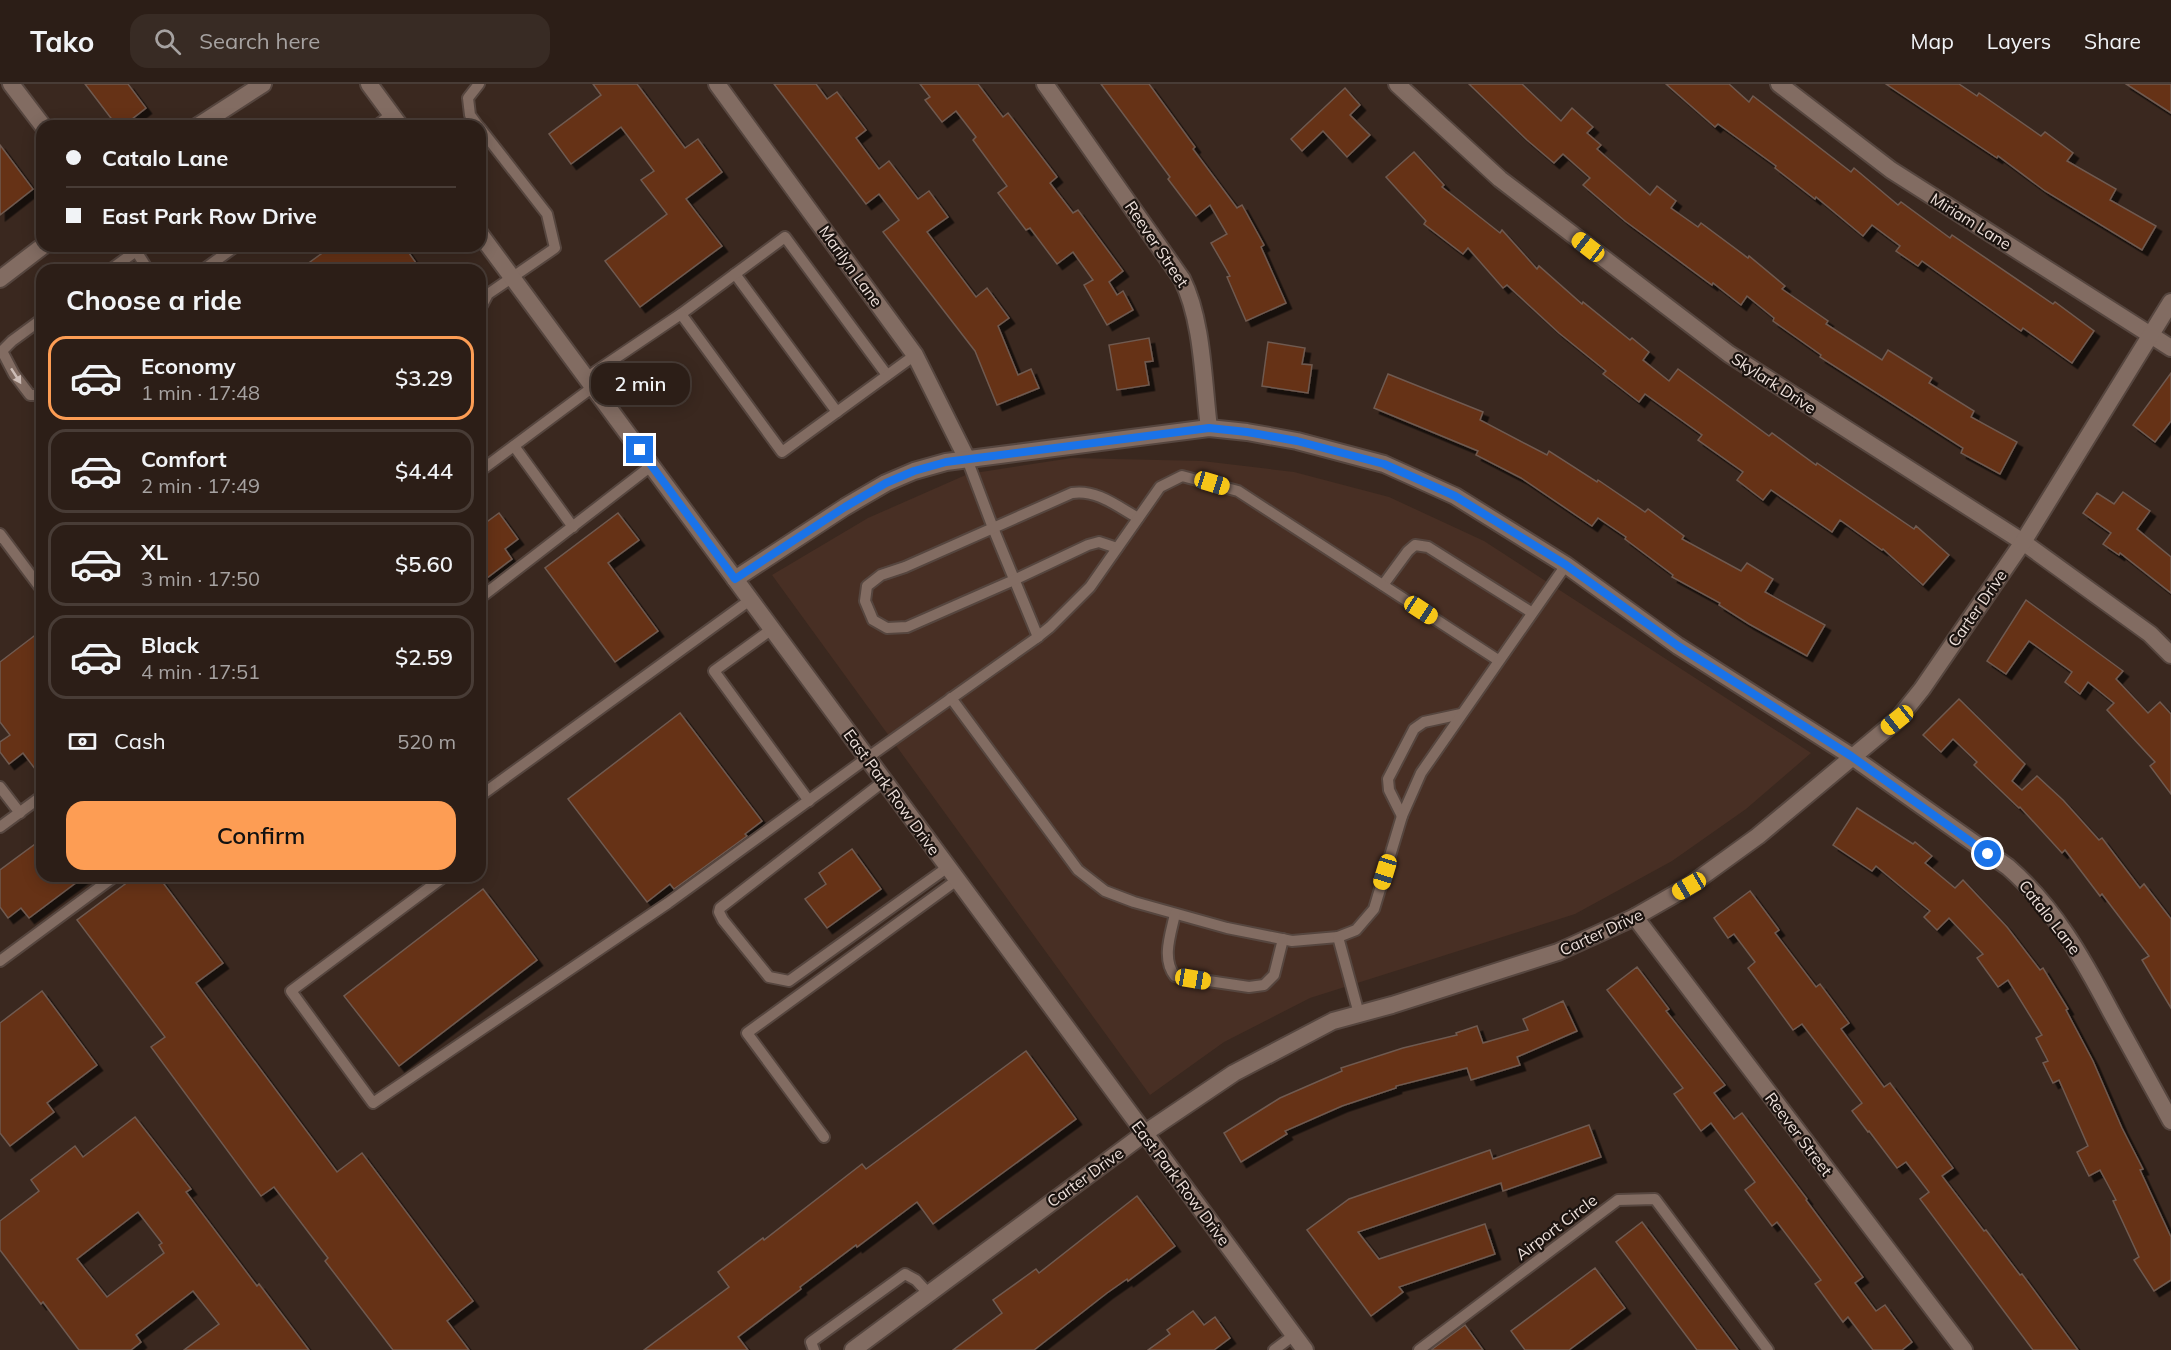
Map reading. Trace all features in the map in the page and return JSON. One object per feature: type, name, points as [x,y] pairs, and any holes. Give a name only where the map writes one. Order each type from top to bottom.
[{"type":"street","points":[[11,84],[38,120]]},
{"type":"street","points":[[207,120],[263,84]]},
{"type":"street","points":[[369,84],[396,120]]},
{"type":"street","name":"Marilyn Lane","points":[[717,84],[915,355],[967,459]]},
{"type":"street","name":"Reever Street","points":[[1045,84],[1182,279],[1191,297],[1196,316],[1209,428]]},
{"type":"street","name":"Skylark Drive","points":[[1397,84],[1500,179],[1729,354],[2023,542],[2151,634],[2171,655]]},
{"type":"street","name":"Miriam Lane","points":[[1779,84],[1891,170],[2171,348]]},
{"type":"street","name":"East Park Row Drive","points":[[486,242],[1305,1350]]},
{"type":"street","points":[[0,279],[36,251]]},
{"type":"street","name":"Carter Drive","points":[[853,1350],[1145,1134],[1234,1073],[1333,1021],[1558,952],[1635,917],[1689,886],[1758,836],[1851,756],[1897,720],[1922,688],[2023,542],[2171,302]]},
{"type":"street","name":"Catalo Lane","points":[[735,579],[886,483],[914,471],[967,459],[1209,428],[1297,441],[1384,464],[1455,496],[1566,565],[1678,646],[1851,756],[2008,867],[2027,884],[2080,954],[2171,1121]]},
{"type":"street","name":"Reever Street","points":[[1635,917],[1964,1350]]},
{"type":"lane","points":[[474,120],[470,115],[468,98],[479,84]]},
{"type":"lane","points":[[486,136],[547,214],[555,248],[511,276],[486,298]]},
{"type":"lane","points":[[486,467],[590,383],[785,237],[887,375]]},
{"type":"lane","points":[[117,264],[132,252]]},
{"type":"lane","points":[[211,264],[228,252]]},
{"type":"lane","points":[[735,274],[837,412]]},
{"type":"lane","points":[[681,314],[782,452],[915,355]]},
{"type":"lane","points":[[36,323],[1,350],[14,374],[30,395],[36,395]]},
{"type":"lane","points":[[514,446],[573,527]]},
{"type":"lane","points":[[967,459],[1038,637]]},
{"type":"lane","points":[[486,592],[651,466]]},
{"type":"lane","points":[[437,882],[291,992],[373,1104],[668,903],[1038,637],[1090,586],[1160,487],[1182,476],[1238,491],[1498,660]]},
{"type":"lane","points":[[1117,548],[1099,542],[1088,545],[907,627],[887,627],[873,620],[865,601],[867,586],[881,575],[1072,493],[1084,490],[1138,518]]},
{"type":"lane","points":[[0,534],[36,582]]},
{"type":"lane","points":[[1383,585],[1415,545],[1428,547],[1531,612]]},
{"type":"lane","points":[[951,698],[1078,870],[1105,891],[1134,902],[1227,928],[1292,941],[1338,937],[1356,930],[1374,909],[1402,816],[1421,773],[1531,612],[1566,565]]},
{"type":"lane","points":[[486,792],[750,600]]},
{"type":"lane","points":[[772,628],[714,671],[809,801]]},
{"type":"lane","points":[[1402,816],[1389,790],[1388,779],[1414,729],[1424,722],[1461,714]]},
{"type":"lane","points":[[884,781],[720,908],[719,912],[723,920],[769,977],[789,981],[952,873]]},
{"type":"lane","points":[[0,787],[20,813]]},
{"type":"lane","points":[[0,827],[36,801]]},
{"type":"lane","points":[[824,1137],[747,1033],[952,873]]},
{"type":"lane","points":[[0,961],[108,882]]},
{"type":"lane","points":[[1175,914],[1168,950],[1169,969],[1174,976],[1249,987],[1264,985],[1274,975],[1283,939]]},
{"type":"lane","points":[[1338,937],[1359,1014]]},
{"type":"lane","name":"Airport Circle","points":[[1419,1350],[1618,1200],[1655,1199],[1768,1350]]},
{"type":"lane","points":[[814,1350],[812,1342],[905,1274],[916,1280],[928,1293]]},
{"type":"lane","points":[[1274,1350],[1294,1335]]},
{"type":"shaded area","points":[[1072,458],[1202,461],[1294,472],[1389,497],[1484,541],[1811,753],[1746,809],[1672,861],[1575,914],[1310,998],[1224,1042],[1150,1095],[772,575],[868,518],[968,474]]},
{"type":"building","points":[[85,84],[128,84],[146,108],[131,120],[112,120]]},
{"type":"building","points":[[593,84],[637,84],[685,148],[698,139],[722,172],[686,199],[722,246],[640,307],[605,261],[667,214],[641,180],[654,171],[621,127],[571,164],[549,134],[601,95]]},
{"type":"building","points":[[774,84],[816,84],[827,99],[837,92],[866,130],[856,138],[879,169],[889,161],[918,199],[929,191],[948,217],[927,232],[976,297],[987,288],[1009,318],[998,326],[1018,375],[1031,369],[1039,388],[997,405],[975,351],[883,232],[899,220],[879,194],[866,204]]},
{"type":"building","points":[[920,84],[978,84],[1003,117],[1008,113],[1057,177],[1050,183],[1073,213],[1078,210],[1123,271],[1109,282],[1117,295],[1123,291],[1133,310],[1107,325],[1084,285],[1093,280],[1073,252],[1057,264],[1030,228],[1026,230],[998,193],[1007,186],[973,140],[976,137],[956,111],[942,122],[925,100],[930,97]]},
{"type":"building","points":[[1101,84],[1149,84],[1237,208],[1242,205],[1264,245],[1261,247],[1286,303],[1246,321],[1227,277],[1230,276],[1211,243],[1227,234],[1210,205],[1196,216]]},
{"type":"building","points":[[1469,84],[1522,84],[1561,121],[1572,108],[1593,127],[1587,133],[1601,145],[1597,149],[1650,195],[1657,186],[1676,201],[1671,208],[1698,227],[1701,223],[1748,258],[1749,256],[1785,286],[1782,289],[1828,321],[1826,324],[1882,360],[1888,350],[1932,378],[1929,383],[1974,411],[1971,417],[2017,442],[2000,474],[1961,453],[1963,448],[1820,357],[1821,355],[1773,321],[1774,318],[1747,296],[1741,305],[1713,283],[1712,285],[1625,221],[1583,185],[1590,178],[1563,154],[1554,163]]},
{"type":"building","points":[[1666,84],[1729,84],[1749,102],[1753,96],[1851,172],[1854,168],[1898,205],[1901,202],[1950,238],[1952,235],[2053,304],[2055,302],[2094,331],[2072,363],[2023,328],[2021,331],[1922,261],[1918,266],[1896,251],[1900,246],[1872,225],[1863,236],[1816,197],[1815,199],[1775,168],[1776,166],[1718,124],[1715,127]]},
{"type":"building","points":[[1886,84],[1959,84],[1977,96],[1979,93],[2041,136],[2045,132],[2073,153],[2067,161],[2116,189],[2110,200],[2156,226],[2142,250],[2045,191],[1998,156],[1997,158]]},
{"type":"building","points":[[2126,84],[2171,84],[2171,113]]},
{"type":"building","points":[[1345,88],[1360,105],[1350,115],[1370,135],[1347,157],[1323,131],[1302,151],[1291,139]]},
{"type":"building","points":[[0,145],[33,189],[0,215]]},
{"type":"building","points":[[1414,152],[1444,185],[1442,187],[1500,233],[1502,230],[1537,269],[1539,266],[1582,304],[1583,302],[1630,340],[1632,338],[1649,352],[1643,360],[1669,381],[1678,369],[1769,436],[1772,433],[1816,465],[1817,463],[1914,529],[1916,526],[1949,555],[1923,585],[1883,549],[1840,520],[1832,532],[1771,490],[1763,500],[1737,480],[1743,472],[1698,440],[1702,435],[1645,394],[1639,402],[1603,374],[1606,371],[1559,333],[1507,285],[1503,288],[1468,248],[1463,254],[1424,224],[1426,221],[1386,177]]},
{"type":"building","points":[[324,252],[408,252],[417,264],[307,264]]},
{"type":"building","points":[[1149,338],[1153,361],[1145,362],[1149,385],[1117,390],[1109,345]]},
{"type":"building","points":[[1268,342],[1305,348],[1302,364],[1312,365],[1308,393],[1262,386]]},
{"type":"building","points":[[2171,373],[2171,421],[2155,442],[2133,425]]},
{"type":"building","points":[[1388,374],[1483,412],[1480,420],[1547,455],[1549,451],[1597,482],[1598,480],[1645,512],[1648,509],[1684,536],[1682,539],[1741,571],[1747,563],[1773,579],[1765,592],[1825,625],[1807,656],[1749,624],[1719,605],[1720,603],[1672,577],[1673,575],[1625,539],[1626,537],[1598,518],[1592,526],[1521,478],[1476,455],[1478,451],[1374,408]]},
{"type":"building","points":[[2123,492],[2150,511],[2137,529],[2171,557],[2171,593],[2120,553],[2119,555],[2103,544],[2111,533],[2083,513],[2097,493],[2114,504]]},
{"type":"building","points":[[499,513],[518,539],[505,549],[512,559],[487,578],[486,577],[486,523]]},
{"type":"building","points":[[618,513],[639,540],[608,563],[658,631],[615,662],[545,568]]},
{"type":"building","points":[[2026,600],[2123,671],[2116,679],[2148,713],[2160,702],[2171,714],[2171,794],[2150,766],[2155,762],[2107,710],[2114,703],[2088,682],[2080,694],[2065,682],[2072,672],[2029,641],[2006,674],[1987,661]]},
{"type":"building","points":[[36,635],[36,770],[23,753],[9,764],[0,752],[0,742],[10,735],[0,722],[0,662]]},
{"type":"building","points":[[1959,699],[2025,764],[2012,781],[2022,790],[2037,776],[2063,800],[2099,840],[2102,838],[2140,888],[2144,884],[2171,919],[2171,1008],[2142,960],[2149,956],[2065,850],[2062,853],[2020,807],[1974,765],[1977,762],[1953,739],[1941,752],[1923,735]]},
{"type":"building","points":[[680,713],[762,821],[745,834],[747,836],[674,889],[670,884],[647,902],[568,799]]},
{"type":"building","points":[[1857,808],[1913,844],[1915,842],[1932,856],[1925,863],[1955,888],[1963,880],[2007,927],[2040,970],[2043,968],[2068,1009],[2066,1010],[2093,1061],[2122,1128],[2143,1169],[2140,1170],[2171,1237],[2171,1280],[2154,1291],[2134,1260],[2139,1257],[2113,1201],[2116,1200],[2100,1170],[2089,1176],[2077,1152],[2088,1146],[2059,1080],[2053,1083],[2043,1063],[2048,1061],[2036,1038],[2042,1035],[2008,980],[1998,987],[1977,958],[1983,954],[1949,918],[1937,930],[1924,917],[1930,911],[1876,866],[1872,871],[1833,845]]},
{"type":"building","points":[[36,843],[36,882],[77,882],[29,918],[21,908],[8,918],[0,907],[0,870]]},
{"type":"building","points":[[852,849],[881,889],[827,928],[805,899],[826,884],[819,873]]},
{"type":"building","points":[[128,882],[162,882],[223,963],[196,983],[337,1172],[362,1153],[473,1301],[447,1321],[469,1350],[393,1350],[325,1261],[328,1258],[274,1187],[261,1196],[151,1047],[165,1037],[77,920]]},
{"type":"building","points":[[483,889],[537,960],[399,1066],[344,996]]},
{"type":"building","points":[[1750,891],[1779,930],[1775,933],[1816,987],[1820,984],[1849,1023],[1841,1029],[1884,1087],[1890,1083],[1953,1168],[1942,1176],[1984,1231],[1986,1230],[2020,1275],[2022,1274],[2078,1350],[2033,1350],[1920,1199],[1929,1192],[1906,1162],[1897,1168],[1852,1111],[1862,1103],[1802,1024],[1793,1030],[1748,968],[1755,962],[1734,934],[1728,938],[1714,918]]},
{"type":"building","points":[[1637,967],[1669,1009],[1666,1011],[1725,1085],[1714,1093],[1734,1119],[1742,1113],[1863,1277],[1855,1283],[1876,1311],[1885,1305],[1912,1342],[1902,1350],[1873,1350],[1848,1317],[1843,1322],[1815,1284],[1821,1280],[1777,1222],[1772,1226],[1745,1190],[1755,1182],[1711,1123],[1701,1131],[1674,1094],[1683,1088],[1607,990]]},
{"type":"building","points":[[42,991],[97,1065],[47,1103],[54,1112],[10,1146],[0,1133],[0,1023]]},
{"type":"building","points":[[1563,1001],[1577,1031],[1517,1057],[1520,1065],[1471,1080],[1467,1068],[1396,1086],[1396,1088],[1342,1106],[1285,1131],[1287,1134],[1241,1162],[1224,1133],[1280,1098],[1342,1071],[1341,1068],[1403,1048],[1457,1035],[1456,1033],[1477,1026],[1483,1043],[1528,1030],[1523,1019]]},
{"type":"building","points":[[1026,1051],[1076,1119],[933,1224],[917,1202],[800,1287],[801,1289],[738,1337],[748,1350],[644,1350],[729,1287],[718,1272],[763,1238],[764,1240],[862,1164],[866,1169]]},
{"type":"building","points":[[135,1117],[191,1189],[186,1192],[309,1350],[184,1350],[219,1324],[193,1291],[136,1335],[141,1342],[131,1350],[79,1350],[0,1250],[0,1221],[39,1191],[31,1180],[75,1146],[83,1157]],"holes":[[[138,1212],[162,1243],[159,1245],[164,1253],[107,1297],[77,1259]]]},
{"type":"building","points":[[1589,1125],[1601,1157],[1503,1191],[1501,1183],[1358,1232],[1379,1259],[1485,1224],[1495,1254],[1399,1287],[1403,1292],[1371,1316],[1307,1230],[1349,1199],[1490,1150],[1493,1159]]},
{"type":"building","points":[[1137,1196],[1175,1246],[1128,1281],[1127,1279],[1107,1293],[1034,1350],[953,1350],[1002,1313],[993,1300],[1036,1269],[1039,1273]]},
{"type":"building","points":[[1642,1222],[1738,1350],[1697,1350],[1616,1242]]},
{"type":"building","points":[[1595,1268],[1625,1308],[1569,1350],[1525,1350],[1511,1331]]},
{"type":"building","points":[[1193,1311],[1204,1325],[1215,1317],[1230,1338],[1214,1350],[1148,1350],[1170,1334],[1167,1330]]},
{"type":"building","points":[[1465,1325],[1483,1350],[1431,1350]]},
{"type":"route","points":[[640,450],[735,579],[886,483],[914,471],[946,462],[1209,428],[1297,441],[1384,464],[1455,496],[1566,565],[1678,646],[1851,756],[1988,854]]}]
